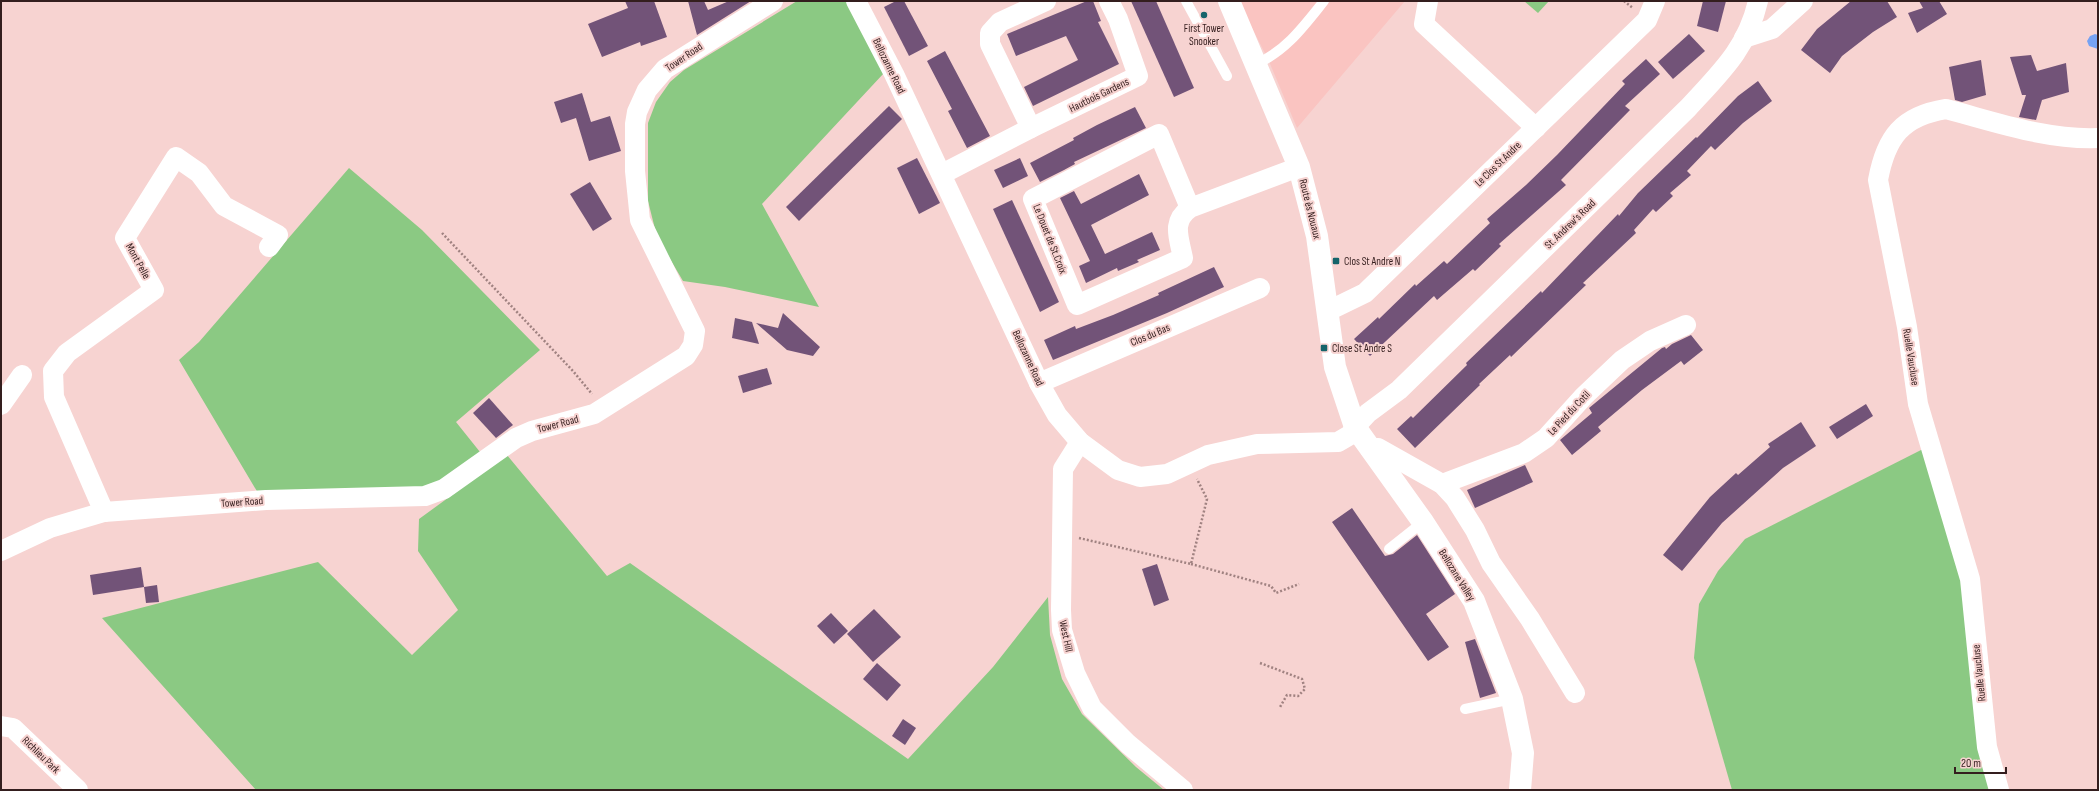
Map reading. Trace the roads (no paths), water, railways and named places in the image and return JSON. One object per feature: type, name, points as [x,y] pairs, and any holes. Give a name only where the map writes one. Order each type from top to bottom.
[{"type":"street","name":"Tower Road","points":[[1,551],[50,528],[104,512],[266,500],[425,496],[444,490],[516,438],[532,431],[594,414],[686,356],[693,345],[695,331],[640,220],[635,171],[635,124],[637,112],[647,90],[665,69],[773,1]]},
{"type":"street","name":"Bellozanne Road","points":[[856,1],[894,74],[1039,382],[1057,415],[1080,442],[1118,470],[1140,477],[1167,474],[1208,455],[1257,444],[1338,442],[1350,435],[1355,427]]},
{"type":"street","points":[[1031,128],[990,44],[990,34],[1000,22],[1046,1]]},
{"type":"street","name":"Hautbois Gardens","points":[[942,174],[1031,128],[1138,76],[1118,19],[1109,1]]},
{"type":"street","name":"Route ès Nouaux","points":[[1229,1],[1299,167],[1317,236],[1335,367],[1355,427]]},
{"type":"street","points":[[1428,1],[1424,24],[1536,128]]},
{"type":"street","name":"Le Clos St Andre","points":[[1328,311],[1365,293],[1647,20],[1655,1]]},
{"type":"street","name":"St. Andrew's Road","points":[[1355,427],[1368,413],[1399,390],[1688,108],[1732,60],[1755,14],[1758,1]]},
{"type":"street","points":[[1744,38],[1772,29],[1803,1]]},
{"type":"street","name":"Ruelle Vaucluse","points":[[1999,790],[1987,747],[1970,579],[1918,404],[1907,327],[1878,180],[1882,158],[1894,136],[1913,118],[1933,111],[1946,109],[2023,131],[2085,138],[2098,138]]},
{"type":"street","name":"Le Douet de St.Croix","points":[[1159,134],[1190,208],[1181,215],[1177,228],[1183,258],[1077,305],[1033,199],[1159,134]]},
{"type":"street","name":"Mont Pelle","points":[[104,512],[54,397],[53,371],[67,353],[154,290],[125,238],[176,157],[199,174],[224,206],[278,236],[269,247]]},
{"type":"street","points":[[1190,208],[1299,167]]},
{"type":"street","name":"Clos du Bas","points":[[1039,382],[1260,288]]},
{"type":"street","name":"Le Pied du Cotil","points":[[1442,484],[1524,453],[1546,438],[1584,396],[1622,360],[1650,341],[1686,325]]},
{"type":"street","points":[[1,405],[22,375]]},
{"type":"street","name":"Bellozane Valley","points":[[1355,427],[1423,522],[1474,601],[1512,699],[1523,753],[1520,790]]},
{"type":"street","name":"West Hill","points":[[1080,442],[1064,468],[1061,610],[1062,630],[1072,666],[1092,708],[1128,744],[1183,790]]},
{"type":"street","points":[[1370,449],[1378,448],[1442,484],[1455,498],[1475,530],[1491,563],[1530,619],[1575,693]]},
{"type":"street","name":"Richlieu Park","points":[[1,726],[14,728],[78,790]]},
{"type":"lane","points":[[1186,1],[1227,76]]},
{"type":"lane","points":[[1256,64],[1268,58],[1293,40],[1324,1]]},
{"type":"lane","points":[[1389,549],[1423,522]]},
{"type":"lane","points":[[1465,709],[1512,699]]},
{"type":"water","points":[[2095,34],[2098,35],[2098,49],[2089,46],[2087,41],[2090,36]]},
{"type":"place","name":"First Tower Snooker","points":[[1204,15]]},
{"type":"place","name":"Clos St Andre N","points":[[1336,261]]},
{"type":"place","name":"Close St Andre S","points":[[1324,348]]}]
